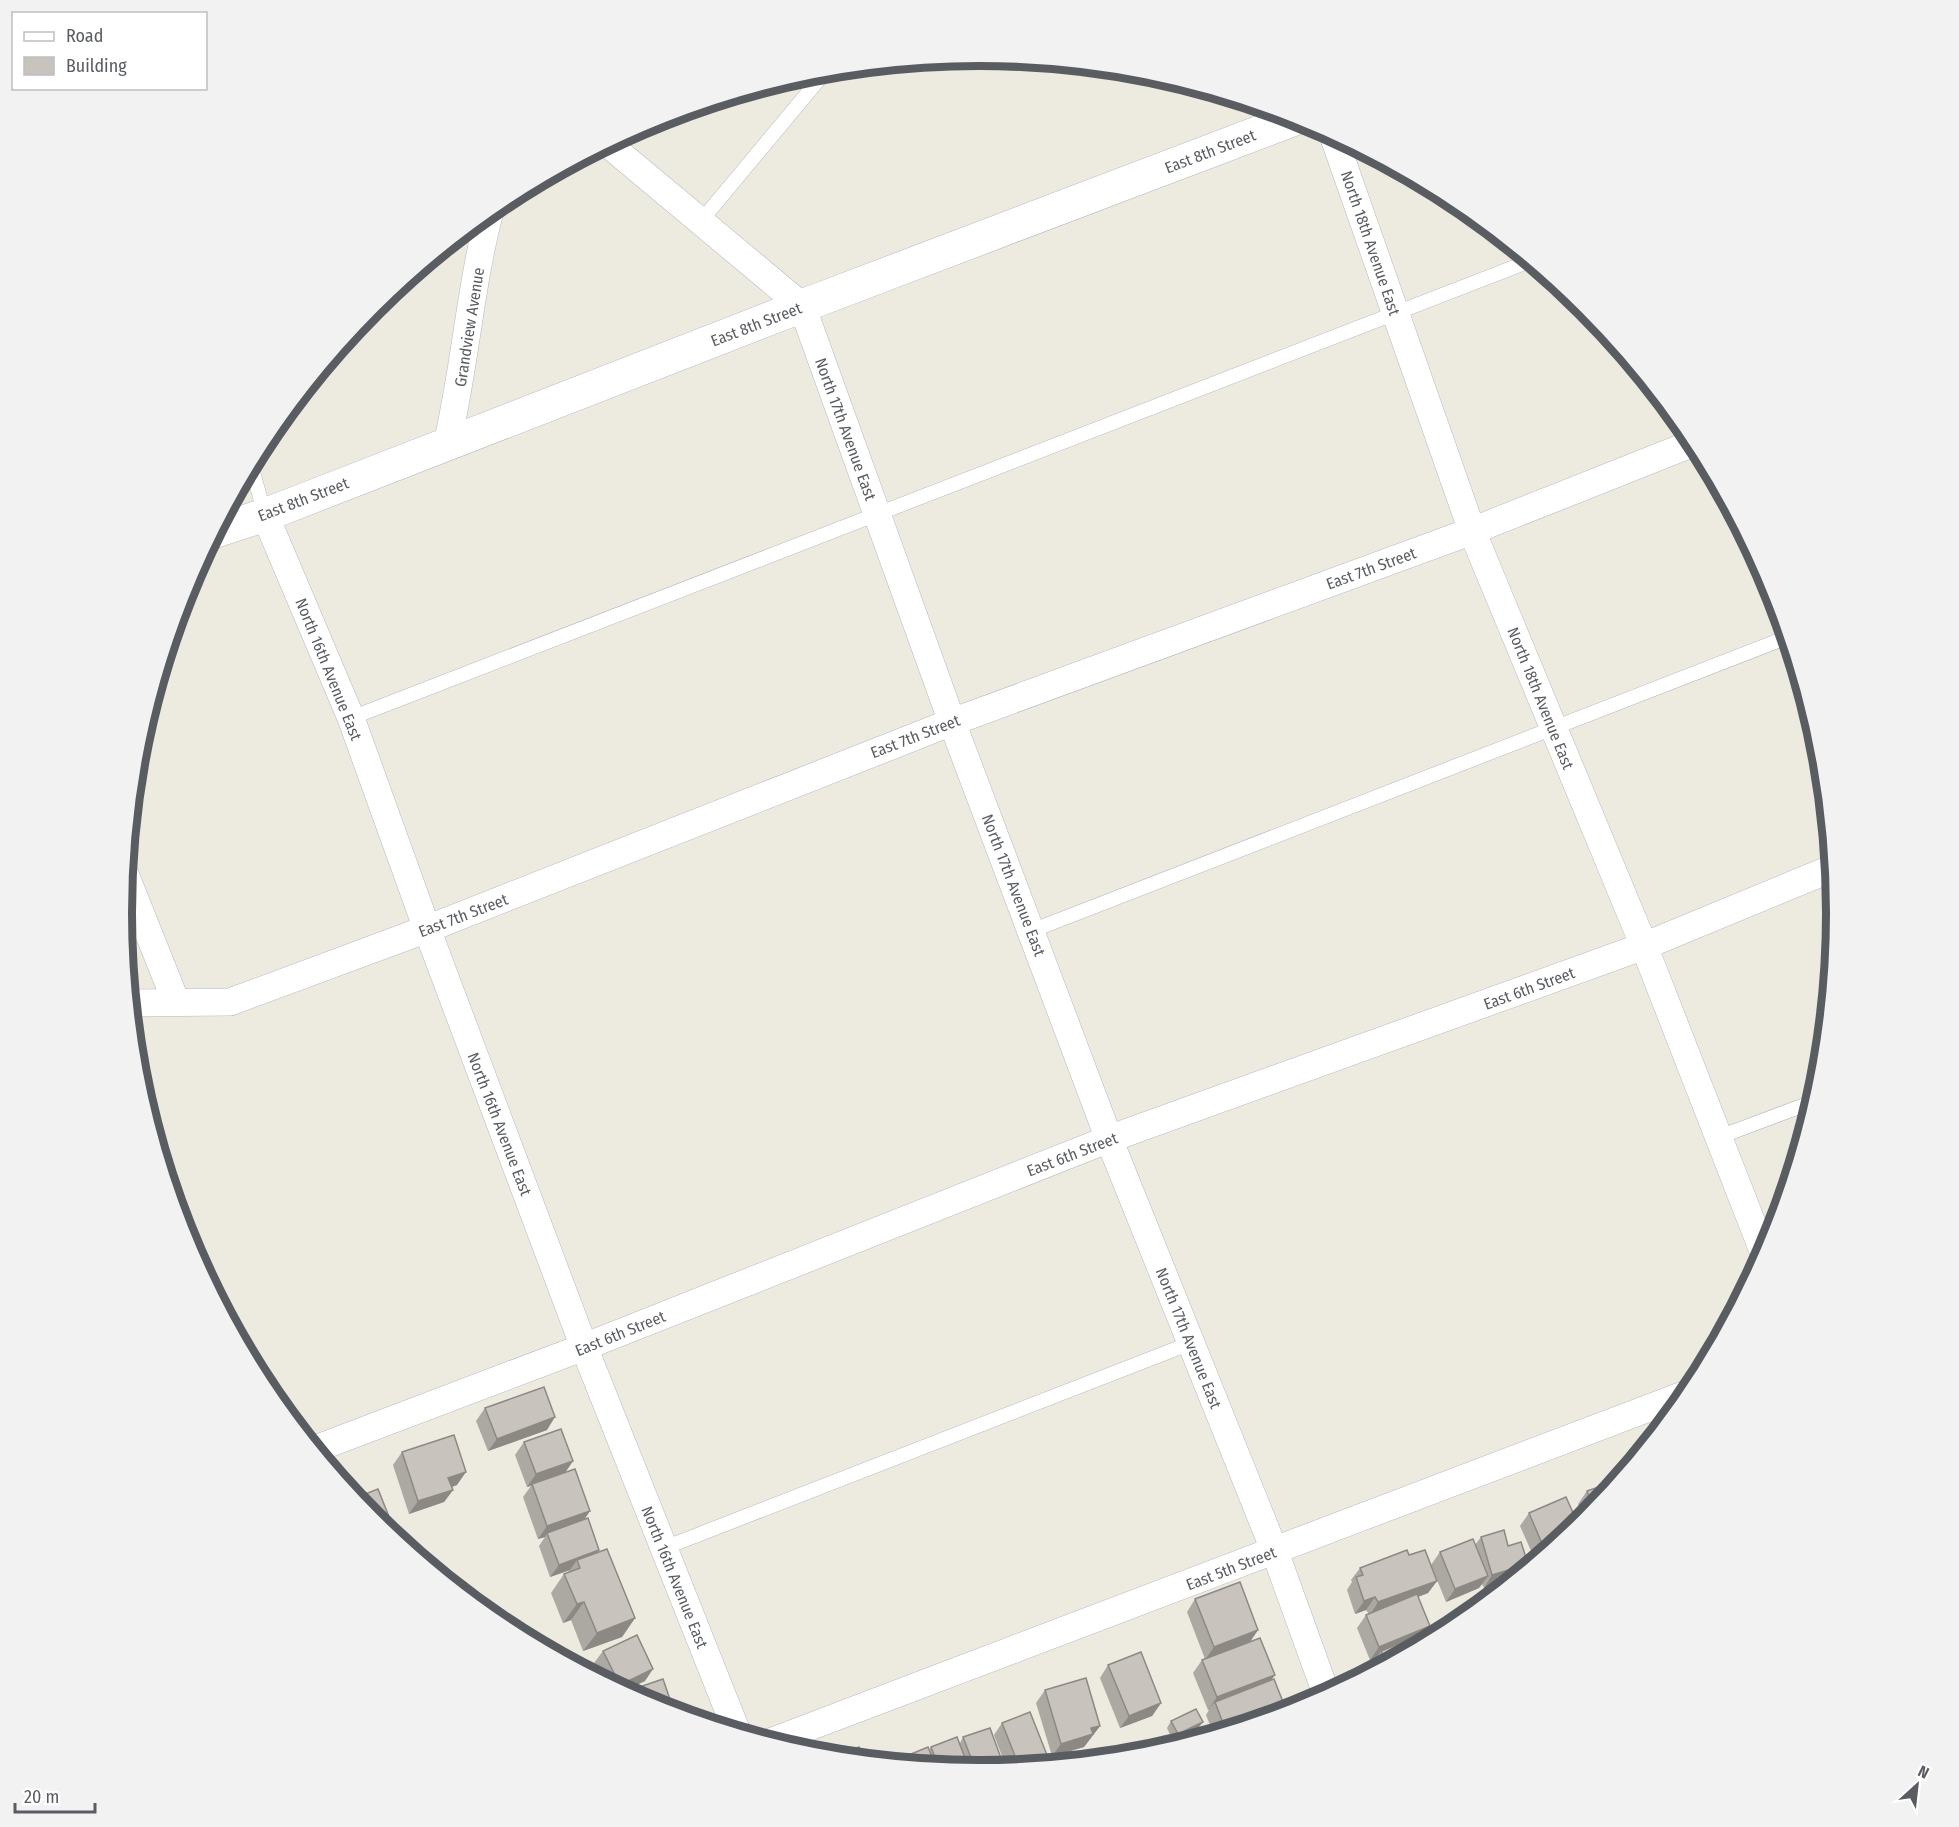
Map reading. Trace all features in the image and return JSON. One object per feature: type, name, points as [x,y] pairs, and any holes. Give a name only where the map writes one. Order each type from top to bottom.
[{"type":"street","name":"East 8th Street","points":[[225,528],[265,515],[801,306],[1284,123]]},
{"type":"street","name":"North 18th Avenue East","points":[[1338,146],[1472,531],[1644,946],[1760,1243]]},
{"type":"street","name":"North 17th Avenue East","points":[[614,149],[801,306],[952,722],[1109,1139],[1275,1552],[1324,1687]]},
{"type":"street","name":"Grandview Avenue","points":[[447,444],[486,225]]},
{"type":"street","name":"East 7th Street","points":[[137,1003],[230,1002],[427,929],[952,722],[1472,531],[1686,446]]},
{"type":"street","name":"North 16th Avenue East","points":[[265,515],[351,718],[427,929],[584,1347],[734,1724]]},
{"type":"street","name":"East 6th Street","points":[[321,1447],[584,1347],[1109,1139],[1644,946],[1825,871]]},
{"type":"street","points":[[133,893],[176,1002]]},
{"type":"street","name":"East 5th Street","points":[[782,1737],[1674,1399]]},
{"type":"lane","points":[[701,221],[817,81]]},
{"type":"lane","points":[[351,718],[1523,264]]},
{"type":"lane","points":[[254,477],[265,515]]},
{"type":"lane","points":[[1031,931],[1781,640]]},
{"type":"lane","points":[[1719,1137],[1805,1105]]},
{"type":"lane","points":[[664,1548],[1191,1343]]},
{"type":"building","points":[[544,1387],[555,1417],[497,1439],[485,1408]]},
{"type":"building","points":[[561,1429],[573,1461],[536,1474],[524,1442]]},
{"type":"building","points":[[454,1435],[466,1472],[448,1478],[453,1490],[418,1501],[402,1452]]},
{"type":"building","points":[[575,1469],[590,1511],[547,1526],[532,1484]]},
{"type":"building","points":[[1605,1485],[1590,1501],[1587,1491]]},
{"type":"building","points":[[378,1489],[392,1524],[380,1513],[363,1495]]},
{"type":"building","points":[[1566,1497],[1575,1517],[1543,1546],[1529,1513]]},
{"type":"building","points":[[588,1518],[599,1550],[559,1565],[547,1533]]},
{"type":"building","points":[[1504,1530],[1508,1546],[1521,1542],[1527,1560],[1518,1567],[1492,1575],[1481,1537]]},
{"type":"building","points":[[1473,1539],[1488,1576],[1455,1589],[1440,1552]]},
{"type":"building","points":[[607,1549],[635,1618],[597,1633],[584,1602],[577,1604],[564,1574],[580,1568],[577,1560]]},
{"type":"building","points":[[1407,1550],[1409,1555],[1425,1550],[1437,1581],[1378,1602],[1375,1597],[1364,1601],[1356,1577],[1363,1575],[1360,1568]]},
{"type":"building","points":[[1240,1582],[1258,1630],[1214,1647],[1195,1599]]},
{"type":"building","points":[[1417,1594],[1430,1626],[1379,1647],[1366,1615]]},
{"type":"building","points":[[1427,1632],[1384,1657],[1381,1651]]},
{"type":"building","points":[[637,1635],[653,1669],[625,1683],[617,1679],[603,1651]]},
{"type":"building","points":[[1260,1638],[1275,1675],[1217,1697],[1202,1660]]},
{"type":"building","points":[[1141,1652],[1161,1703],[1129,1716],[1108,1665]]},
{"type":"building","points":[[1086,1678],[1100,1726],[1091,1728],[1093,1734],[1061,1744],[1045,1690]]},
{"type":"building","points":[[663,1679],[671,1702],[655,1696],[637,1688]]},
{"type":"building","points":[[1274,1679],[1284,1704],[1224,1725],[1215,1702]]},
{"type":"building","points":[[1196,1709],[1203,1722],[1178,1734],[1171,1721]]},
{"type":"building","points":[[1030,1712],[1047,1755],[1037,1759],[1016,1760],[1002,1723]]},
{"type":"building","points":[[990,1728],[1002,1760],[972,1761],[963,1737]]},
{"type":"building","points":[[957,1737],[966,1760],[936,1759],[931,1747]]},
{"type":"building","points":[[859,1747],[862,1753],[849,1751]]},
{"type":"building","points":[[928,1747],[933,1759],[924,1759],[904,1757]]}]
